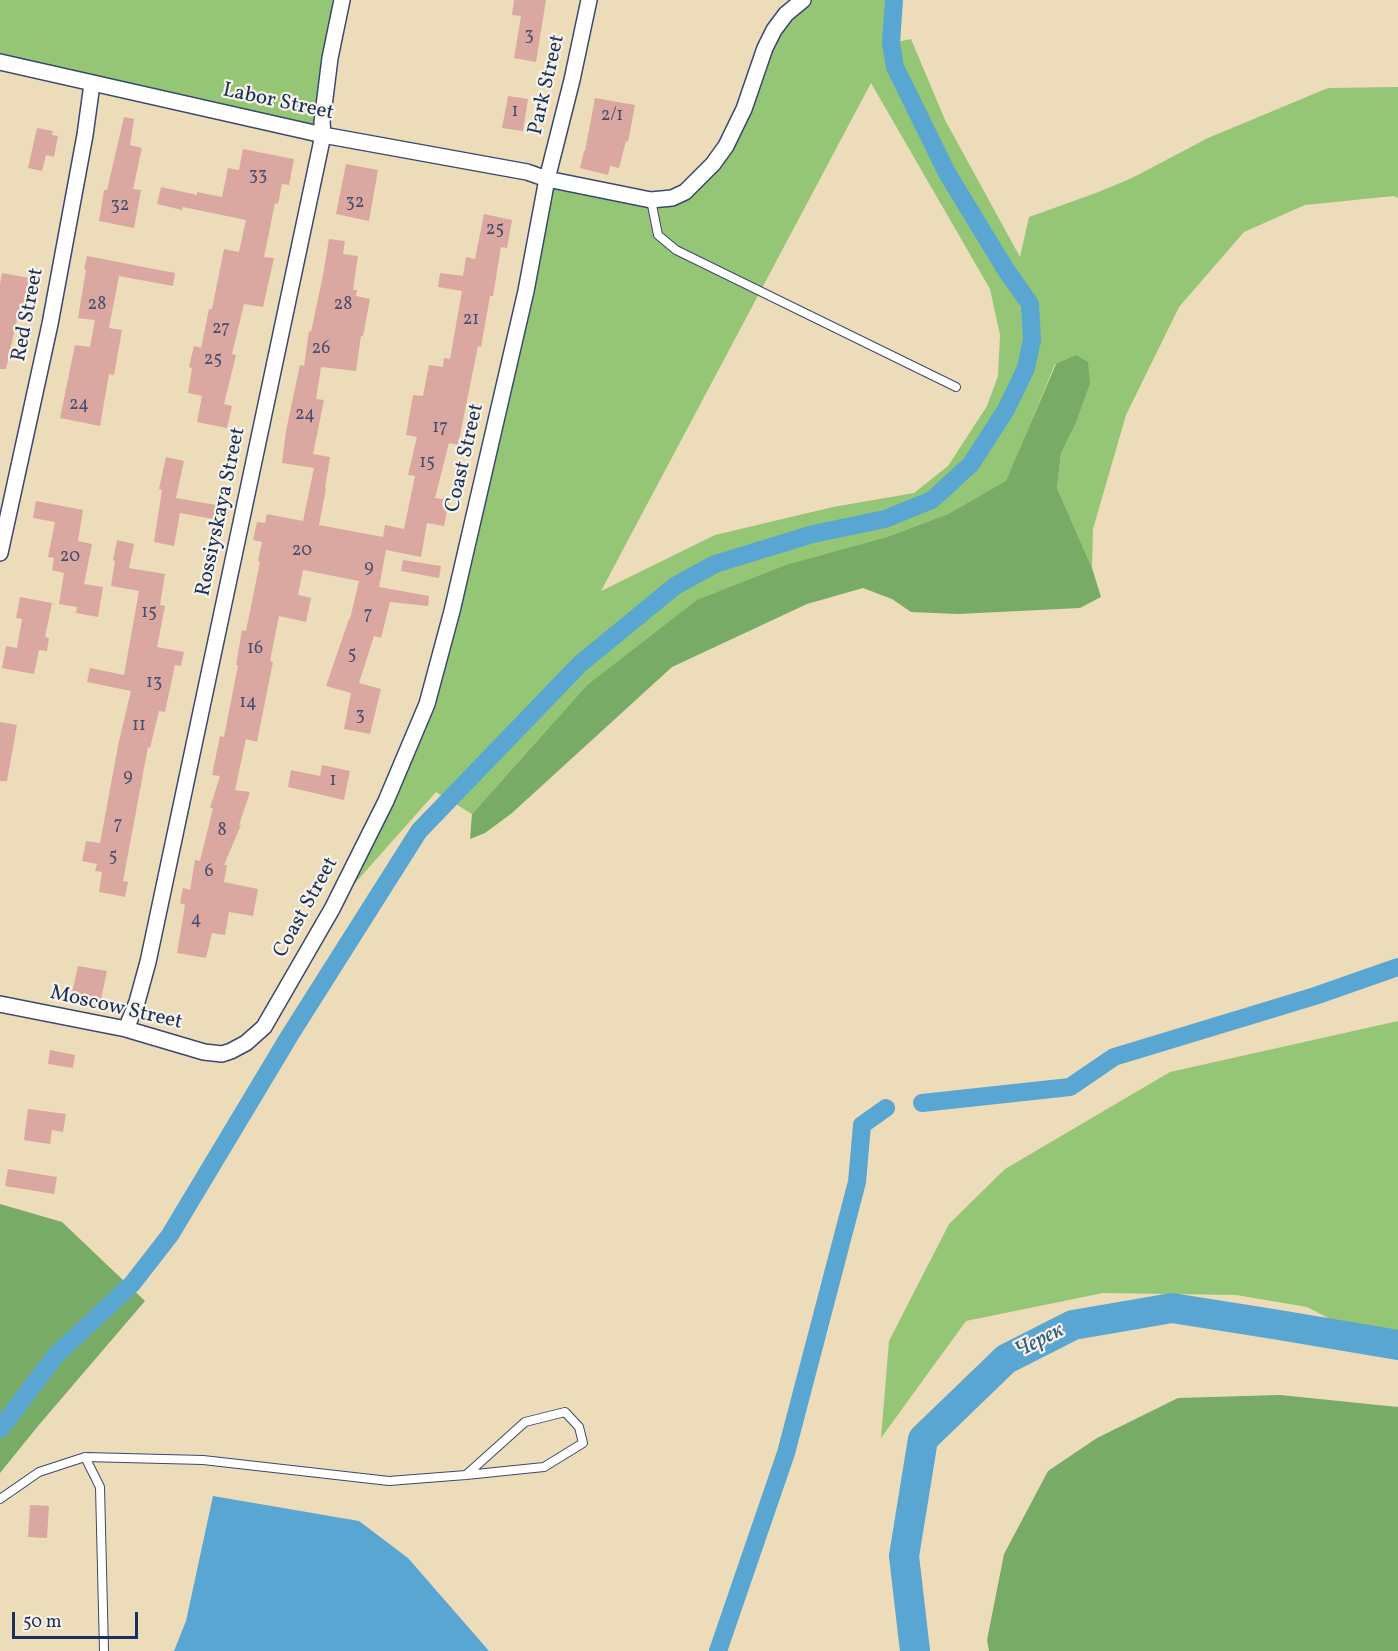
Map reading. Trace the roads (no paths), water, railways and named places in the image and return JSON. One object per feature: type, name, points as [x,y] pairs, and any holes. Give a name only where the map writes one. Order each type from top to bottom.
[{"type":"street","name":"Rossiyskaya Street","points":[[126,1029],[137,1002],[148,962],[323,135],[322,122],[330,58],[342,0]]},
{"type":"street","name":"Park Street","points":[[547,179],[589,0]]},
{"type":"street","points":[[547,179],[651,200],[672,198],[685,192],[713,164],[736,127],[765,48],[774,30],[786,14],[803,0]]},
{"type":"street","name":"Labor Street","points":[[0,62],[323,135],[527,172],[547,179]]},
{"type":"street","name":"Red Street","points":[[0,553],[50,324],[85,135],[92,84]]},
{"type":"street","name":"Coast Street","points":[[222,1054],[246,1043],[264,1027],[337,900],[386,801],[427,704],[455,600],[526,291],[547,179]]},
{"type":"street","name":"Moscow Street","points":[[0,1004],[126,1029],[196,1050],[222,1054]]},
{"type":"lane","points":[[651,200],[658,235],[676,250],[956,387]]},
{"type":"lane","points":[[0,1498],[39,1472],[85,1457],[203,1460],[389,1481],[466,1475],[544,1467],[583,1443],[579,1427],[565,1412],[525,1422],[466,1475]]},
{"type":"lane","points":[[85,1457],[100,1487],[104,1651]]},
{"type":"water","points":[[213,1496],[359,1521],[408,1558],[489,1651],[174,1651],[186,1621]]},
{"type":"waterway","points":[[0,1429],[56,1355],[132,1284],[170,1235],[290,1035],[419,831],[580,664],[675,586],[715,564],[813,534],[885,519],[932,500],[971,464],[1007,408],[1026,368],[1032,340],[1030,304],[1006,270],[947,173],[895,67],[891,43],[894,0]]},
{"type":"waterway","points":[[922,1103],[1070,1087],[1114,1057],[1315,996],[1398,967]]},
{"type":"waterway","points":[[718,1651],[786,1453],[857,1182],[862,1125],[886,1108]]},
{"type":"waterway","name":"Черек","points":[[915,1651],[904,1556],[923,1439],[1006,1359],[1073,1325],[1172,1308],[1398,1345]]}]
